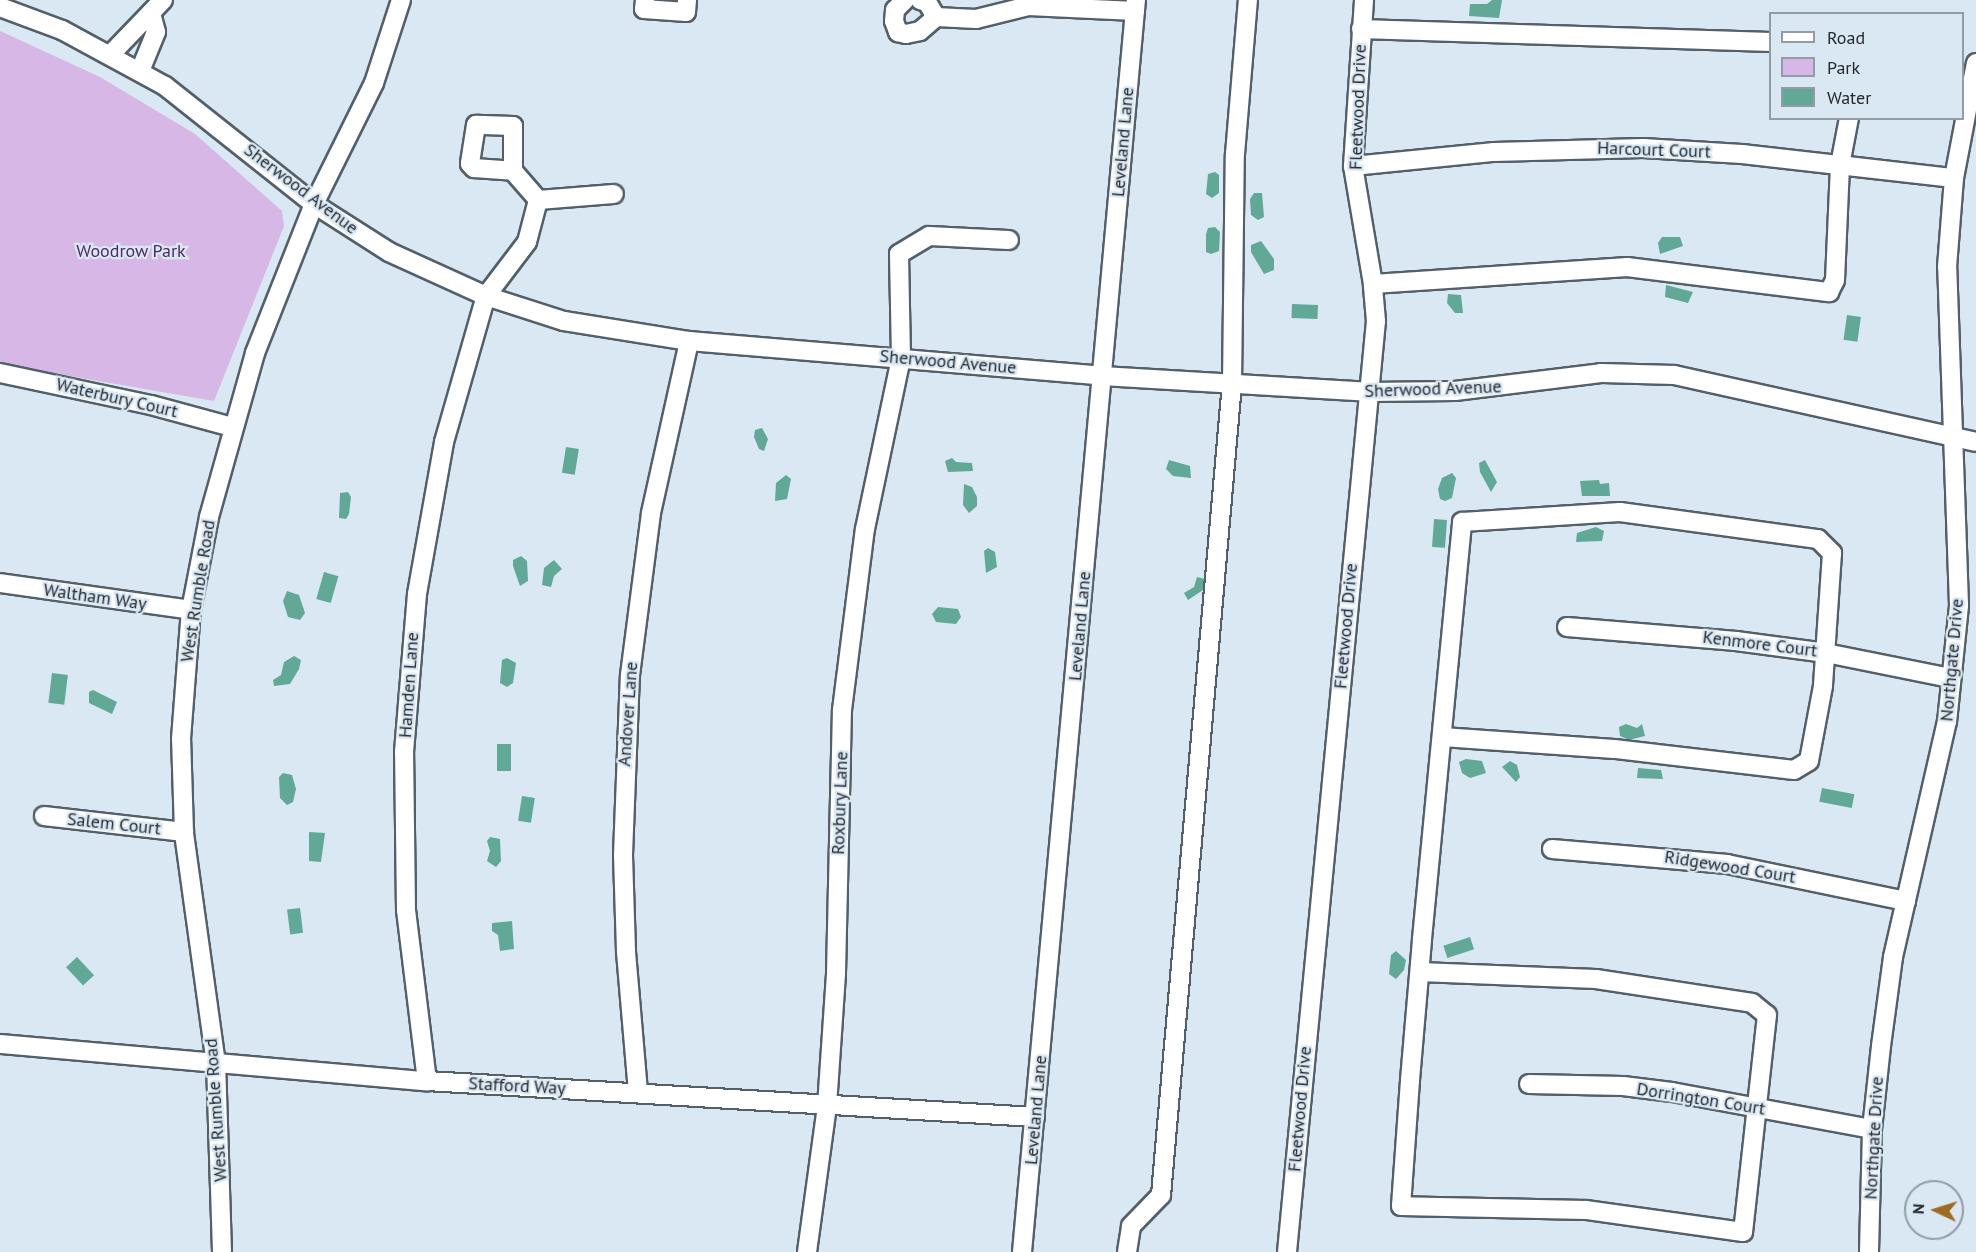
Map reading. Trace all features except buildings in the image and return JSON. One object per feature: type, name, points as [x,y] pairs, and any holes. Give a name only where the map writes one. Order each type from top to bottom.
[{"type":"street","name":"West Rumble Road","points":[[222,1252],[216,1064],[184,832],[181,739],[191,610],[232,427],[259,343],[314,204],[374,83],[400,0]]},
{"type":"street","points":[[645,0],[644,9],[686,12],[687,0]]},
{"type":"street","points":[[906,0],[895,10],[898,32],[913,34],[936,17],[976,19],[1026,3],[1135,5]]},
{"type":"street","points":[[920,0],[927,2],[936,17]]},
{"type":"street","points":[[1127,1252],[1131,1226],[1161,1195],[1232,384],[1235,154],[1248,0]]},
{"type":"street","name":"Fleetwood Drive","points":[[1287,1252],[1376,321],[1373,284],[1353,166],[1364,0]]},
{"type":"street","name":"Leveland Lane","points":[[1022,1252],[1135,5]]},
{"type":"street","points":[[111,54],[157,6]]},
{"type":"street","points":[[140,71],[156,32],[157,6]]},
{"type":"street","name":"Sherwood Avenue","points":[[0,7],[111,54],[140,71],[205,114],[314,204],[389,252],[486,296],[564,321],[689,341],[1102,376],[1368,392],[1455,391],[1601,373],[1665,374],[1976,442]]},
{"type":"street","points":[[1361,29],[1769,42]]},
{"type":"street","name":"Northgate Drive","points":[[1869,1252],[1872,1129],[1893,957],[1947,722],[1959,605],[1955,437],[1947,267],[1954,178],[1976,63]]},
{"type":"street","points":[[1373,284],[1627,267],[1829,292],[1835,280],[1840,165],[1849,120]]},
{"type":"street","name":"Harcourt Court","points":[[1353,166],[1494,152],[1643,148],[1840,165],[1954,178]]},
{"type":"street","points":[[513,171],[538,200],[614,194]]},
{"type":"street","name":"Hamden Lane","points":[[427,1081],[406,910],[403,827],[408,676],[431,505],[463,369],[486,296],[527,242],[538,200]]},
{"type":"street","name":"Roxbury Lane","points":[[807,1252],[826,1106],[836,973],[843,710],[852,615],[865,529],[901,358],[899,254],[929,236],[1009,240]]},
{"type":"street","name":"Andover Lane","points":[[638,1092],[626,951],[623,855],[629,687],[651,513],[689,341]]},
{"type":"street","name":"Waterbury Court","points":[[0,373],[129,399],[232,427]]},
{"type":"street","points":[[1420,972],[1596,979],[1752,1003],[1767,1015],[1743,1232],[1586,1210],[1401,1206],[1420,972],[1462,522],[1474,519],[1620,512],[1818,538],[1832,552],[1826,653],[1809,761],[1794,770],[1614,749],[1442,737]]},
{"type":"street","name":"Waltham Way","points":[[0,583],[191,610]]},
{"type":"street","name":"Kenmore Court","points":[[1567,627],[1681,634],[1826,653],[1950,678]]},
{"type":"street","name":"Salem Court","points":[[44,816],[184,832]]},
{"type":"street","name":"Ridgewood Court","points":[[1552,849],[1727,864],[1906,901]]},
{"type":"street","name":"Stafford Way","points":[[0,1044],[427,1081],[1035,1117]]},
{"type":"street","name":"Dorrington Court","points":[[1529,1084],[1623,1086],[1872,1129]]},
{"type":"green space","name":"Woodrow Park","points":[[0,31],[100,77],[195,134],[282,211],[284,226],[214,401],[0,364]]},
{"type":"water","points":[[1492,0],[1502,0],[1499,18],[1469,16],[1470,4],[1487,4]]},
{"type":"water","points":[[1215,172],[1219,175],[1219,193],[1212,198],[1206,194],[1208,174]]},
{"type":"water","points":[[1254,193],[1262,193],[1264,217],[1258,220],[1251,215],[1250,199]]},
{"type":"water","points":[[1215,227],[1220,232],[1219,251],[1211,254],[1206,252],[1206,234],[1208,228]]},
{"type":"water","points":[[1662,237],[1680,237],[1683,246],[1660,254],[1658,243]]},
{"type":"water","points":[[1261,241],[1274,259],[1274,270],[1264,274],[1251,252],[1251,245]]},
{"type":"water","points":[[1666,285],[1693,292],[1688,303],[1665,297]]},
{"type":"water","points":[[1448,294],[1461,295],[1463,313],[1455,313],[1447,303]]},
{"type":"water","points":[[1292,304],[1318,305],[1317,319],[1292,318]]},
{"type":"water","points":[[1847,315],[1861,317],[1857,342],[1844,340]]},
{"type":"water","points":[[762,428],[768,439],[764,451],[759,449],[754,437],[755,430]]},
{"type":"water","points":[[566,447],[579,449],[575,475],[562,473]]},
{"type":"water","points":[[952,458],[956,462],[972,463],[973,471],[948,472],[945,461]]},
{"type":"water","points":[[1169,460],[1190,466],[1191,478],[1173,476],[1166,469]]},
{"type":"water","points":[[1485,460],[1497,482],[1491,492],[1480,472],[1479,463]]},
{"type":"water","points":[[1452,473],[1456,478],[1452,498],[1445,501],[1440,499],[1438,489],[1442,478]]},
{"type":"water","points":[[786,475],[791,479],[787,499],[775,501],[776,483]]},
{"type":"water","points":[[1599,480],[1600,484],[1609,483],[1610,496],[1582,496],[1580,481]]},
{"type":"water","points":[[964,484],[972,487],[977,497],[977,506],[969,513],[963,505]]},
{"type":"water","points":[[348,492],[351,497],[349,514],[346,519],[339,518],[340,493]]},
{"type":"water","points":[[1434,519],[1447,520],[1445,548],[1432,547]]},
{"type":"water","points":[[1596,527],[1604,531],[1602,541],[1576,542],[1577,533]]},
{"type":"water","points":[[988,548],[995,552],[997,567],[986,573],[984,551]]},
{"type":"water","points":[[521,556],[527,561],[528,581],[520,586],[513,560]]},
{"type":"water","points":[[554,560],[562,569],[554,576],[551,587],[542,585],[544,568]]},
{"type":"water","points":[[324,572],[338,576],[331,603],[316,599]]},
{"type":"water","points":[[1197,577],[1205,579],[1203,590],[1188,600],[1184,593],[1194,587]]},
{"type":"water","points":[[287,591],[299,595],[305,613],[300,620],[288,617],[283,601]]},
{"type":"water","points":[[938,607],[958,609],[961,617],[956,624],[936,622],[932,614]]},
{"type":"water","points":[[294,656],[301,660],[299,669],[290,684],[274,686],[273,680],[281,675],[284,662]]},
{"type":"water","points":[[507,658],[516,663],[513,683],[507,687],[500,683],[502,660]]},
{"type":"water","points":[[52,673],[68,675],[64,705],[48,703]]},
{"type":"water","points":[[93,690],[117,702],[112,714],[89,703],[89,692]]},
{"type":"water","points":[[1626,724],[1637,728],[1642,724],[1645,736],[1629,740],[1620,736],[1619,727]]},
{"type":"water","points":[[497,744],[511,744],[511,771],[497,771]]},
{"type":"water","points":[[1466,759],[1482,761],[1486,773],[1470,778],[1462,773],[1459,762]]},
{"type":"water","points":[[1510,761],[1517,765],[1520,777],[1516,782],[1502,767]]},
{"type":"water","points":[[1638,768],[1661,770],[1663,779],[1637,778]]},
{"type":"water","points":[[283,773],[292,775],[296,789],[293,802],[287,805],[280,798],[279,777]]},
{"type":"water","points":[[1822,788],[1854,794],[1852,808],[1819,802]]},
{"type":"water","points":[[522,796],[535,798],[531,823],[518,821]]},
{"type":"water","points":[[309,832],[325,833],[321,862],[309,861]]},
{"type":"water","points":[[490,837],[500,839],[501,861],[496,867],[487,861],[490,851],[487,841]]},
{"type":"water","points":[[300,908],[303,933],[290,934],[287,910]]},
{"type":"water","points":[[512,921],[514,949],[500,951],[498,935],[492,931],[492,923]]},
{"type":"water","points":[[1470,937],[1474,949],[1447,958],[1443,946]]},
{"type":"water","points":[[1396,951],[1406,960],[1404,970],[1396,979],[1389,974],[1391,955]]},
{"type":"water","points":[[77,957],[94,975],[83,986],[66,967]]}]
